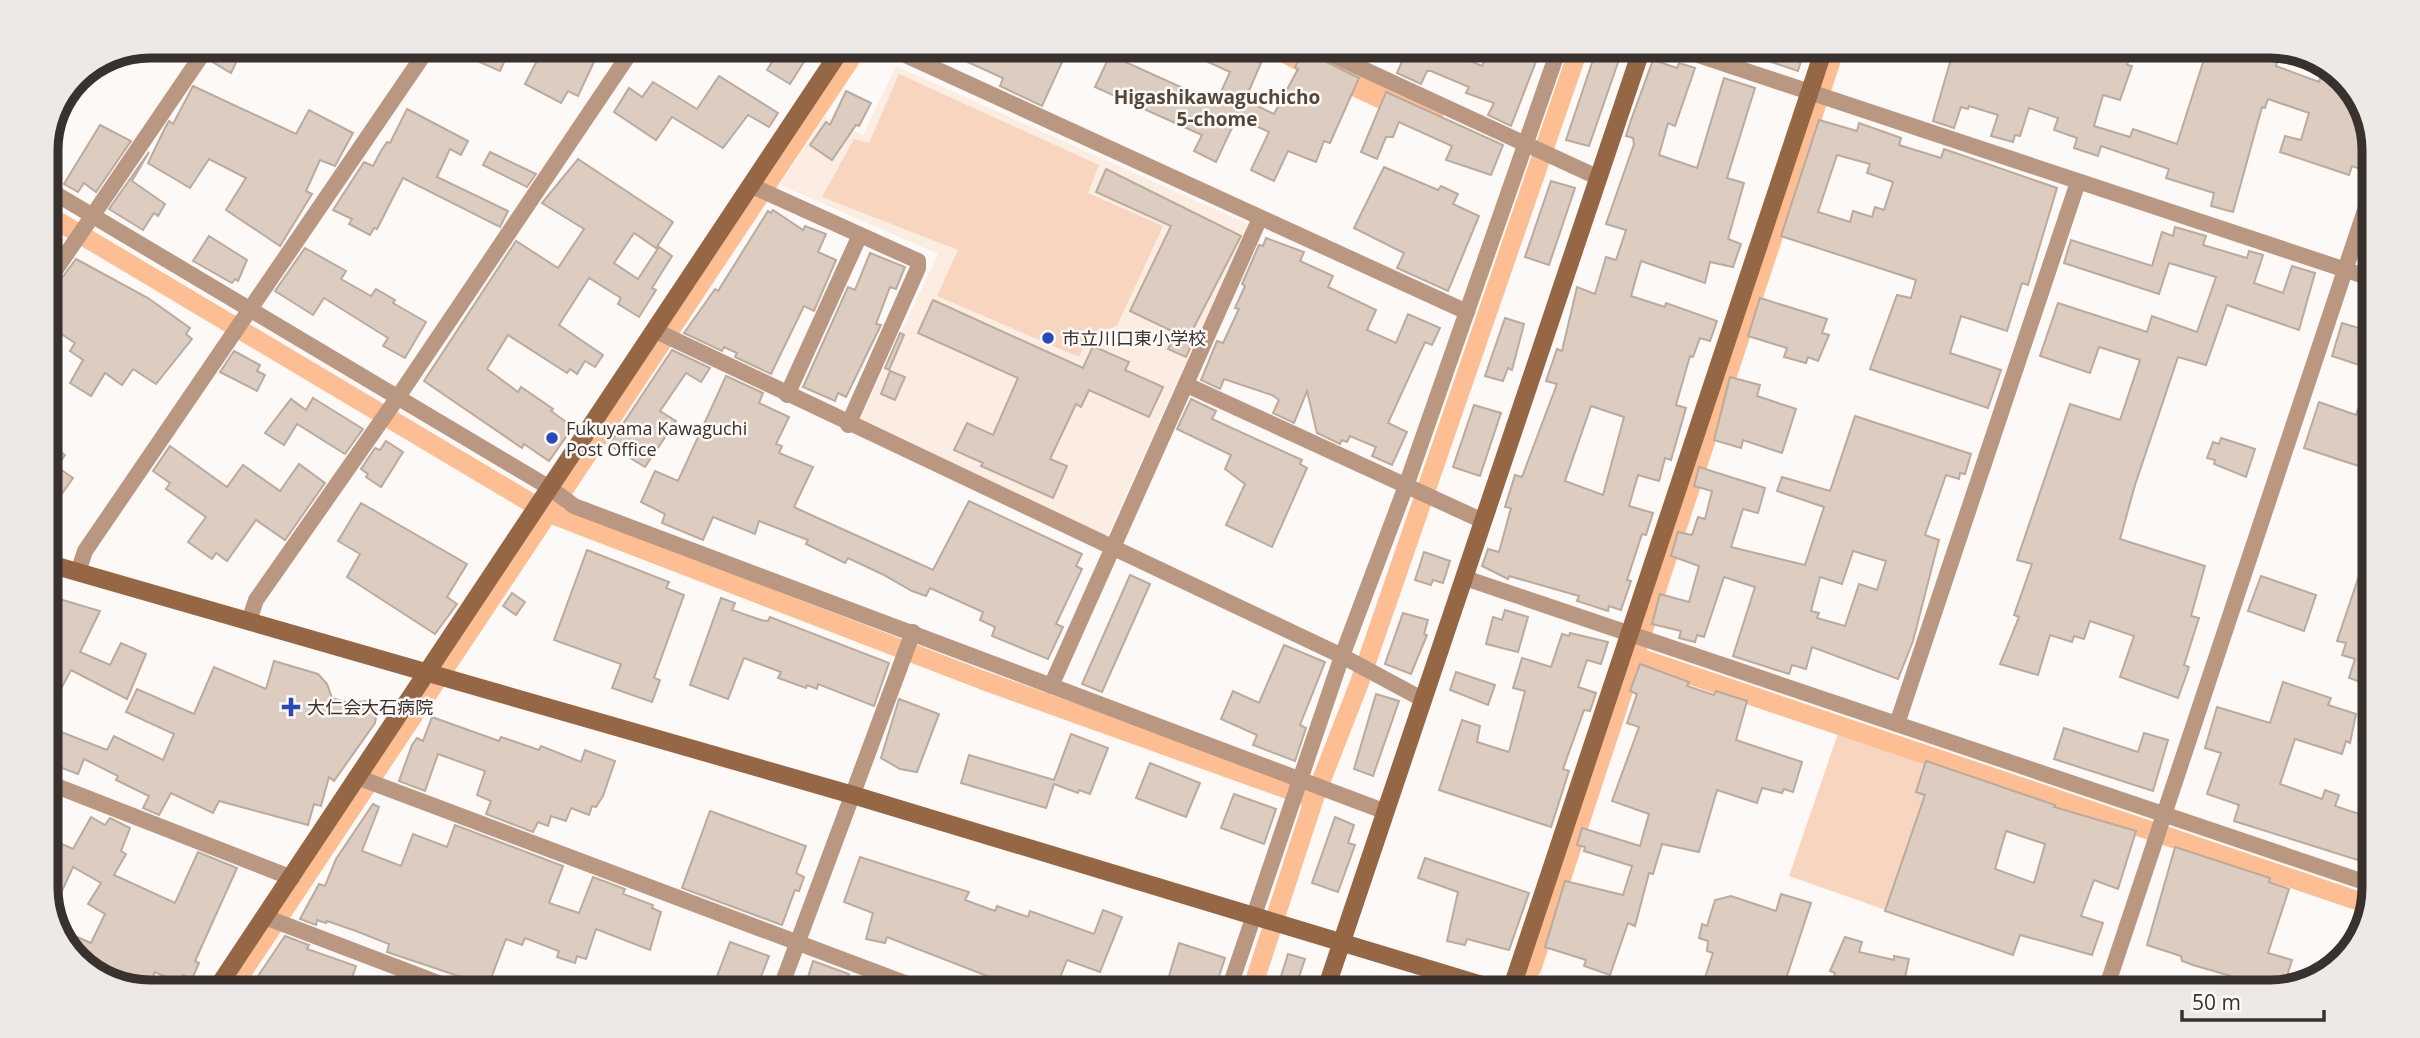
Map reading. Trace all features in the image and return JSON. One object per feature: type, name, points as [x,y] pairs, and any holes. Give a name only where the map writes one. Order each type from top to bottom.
[{"type":"street","points":[[58,266],[200,58]]},
{"type":"street","points":[[78,572],[85,551],[421,58]]},
{"type":"street","points":[[249,621],[256,600],[396,400],[627,58]]},
{"type":"street","points":[[222,980],[835,58]]},
{"type":"street","points":[[912,58],[1466,312]]},
{"type":"street","points":[[1339,58],[1597,177]]},
{"type":"street","points":[[1232,980],[1342,656],[1406,486],[1555,58]]},
{"type":"street","points":[[1329,980],[1639,58]]},
{"type":"street","points":[[1706,58],[2362,275]]},
{"type":"street","points":[[1514,980],[1821,58]]},
{"type":"street","points":[[1897,724],[2078,182]]},
{"type":"street","points":[[752,186],[918,261],[918,268],[848,425]]},
{"type":"street","points":[[58,196],[90,219],[574,506],[913,632],[1299,786],[1338,793],[1387,812]]},
{"type":"street","points":[[1051,686],[1260,218]]},
{"type":"street","points":[[2109,980],[2362,219]]},
{"type":"street","points":[[787,395],[860,235]]},
{"type":"street","points":[[656,331],[848,425],[1342,656],[1422,699]]},
{"type":"street","points":[[1187,385],[1483,521]]},
{"type":"street","points":[[58,566],[853,795],[1256,914],[1467,980]]},
{"type":"street","points":[[1465,578],[2362,881]]},
{"type":"street","points":[[784,980],[913,632]]},
{"type":"street","points":[[357,777],[897,980]]},
{"type":"street","points":[[58,787],[292,878]]},
{"type":"street","points":[[265,917],[430,980]]},
{"type":"shaded area","name":"市立川口東小学校","points":[[896,66],[1248,224],[1108,535],[1097,536],[859,421],[938,254],[780,185],[825,117],[863,135]]},
{"type":"shaded area","points":[[899,74],[1099,165],[1088,193],[1163,226],[1117,326],[1087,337],[1079,357],[937,296],[958,250],[822,197],[854,139],[869,143]]},
{"type":"shaded area","points":[[1842,722],[1950,760],[1897,914],[1789,876]]},
{"type":"building","points":[[212,58],[238,58],[231,73],[211,61]]},
{"type":"building","points":[[470,58],[506,58],[500,71]]},
{"type":"building","points":[[538,58],[596,58],[578,96],[568,91],[561,103],[525,84]]},
{"type":"building","points":[[774,58],[806,58],[790,84],[767,70]]},
{"type":"building","points":[[959,58],[1064,58],[1042,106],[1000,86],[1003,78]]},
{"type":"building","points":[[1109,58],[1117,58],[1216,103],[1230,72],[1200,58],[1251,58],[1261,63],[1245,100],[1274,114],[1298,69],[1295,68],[1299,58],[1318,58],[1359,78],[1330,143],[1324,141],[1316,162],[1288,151],[1274,181],[1251,170],[1269,132],[1237,117],[1216,162],[1194,151],[1202,135],[1095,87]]},
{"type":"building","points":[[1404,58],[1463,58],[1482,66],[1486,58],[1537,58],[1511,126],[1488,115],[1494,103],[1466,93],[1469,87],[1431,71],[1427,71],[1421,84],[1397,73]]},
{"type":"building","points":[[1594,58],[1620,58],[1589,146],[1566,140]]},
{"type":"building","points":[[1760,58],[1802,58],[1798,71]]},
{"type":"building","points":[[1951,58],[2129,58],[2127,65],[2132,66],[2120,100],[2103,95],[2094,126],[2130,137],[2133,129],[2177,144],[2204,58],[2278,59],[2276,66],[2319,82],[2321,74],[2347,99],[2360,132],[2362,170],[2352,166],[2349,175],[2280,152],[2285,136],[2301,140],[2309,113],[2268,99],[2265,108],[2262,107],[2233,212],[2211,206],[2214,193],[2166,178],[2169,169],[2101,146],[2098,156],[2074,148],[2077,138],[2054,130],[2058,118],[2029,108],[2020,136],[2015,135],[2013,142],[1991,136],[1998,115],[1969,106],[1968,109],[1961,107],[1954,128],[1933,121]]},
{"type":"building","points":[[1653,60],[1677,68],[1679,63],[1695,68],[1675,126],[1668,123],[1659,155],[1697,168],[1724,78],[1755,88],[1727,178],[1744,183],[1728,239],[1741,244],[1733,267],[1710,262],[1705,283],[1641,261],[1631,296],[1665,307],[1666,303],[1717,321],[1710,341],[1700,338],[1693,357],[1690,356],[1676,405],[1686,408],[1671,460],[1665,458],[1659,481],[1638,475],[1629,506],[1653,513],[1646,535],[1642,534],[1627,580],[1631,581],[1621,610],[1609,606],[1608,611],[1577,601],[1579,596],[1509,576],[1508,579],[1482,566],[1488,549],[1499,552],[1511,508],[1505,507],[1515,475],[1522,477],[1557,384],[1546,381],[1557,349],[1562,351],[1577,287],[1595,294],[1606,257],[1616,260],[1626,230],[1606,224],[1634,144],[1633,138],[1626,136]],"holes":[[[1591,406],[1624,417],[1603,495],[1565,481]]]},
{"type":"building","points":[[719,76],[778,113],[769,127],[748,115],[723,148],[672,117],[656,140],[614,112],[629,88],[642,97],[653,82],[697,109]]},
{"type":"building","points":[[193,86],[296,134],[309,110],[353,133],[335,166],[320,160],[306,191],[312,194],[280,246],[226,210],[246,178],[209,159],[190,188],[148,163],[169,121],[173,124]]},
{"type":"building","points":[[846,91],[871,103],[859,126],[856,125],[832,160],[810,145],[826,122],[830,125]]},
{"type":"building","points":[[1386,92],[1503,145],[1491,175],[1446,160],[1452,146],[1399,122],[1393,137],[1386,137],[1377,159],[1361,152]]},
{"type":"building","points":[[407,109],[468,141],[461,155],[450,149],[437,177],[508,211],[500,227],[403,178],[377,229],[374,228],[370,235],[349,224],[352,219],[333,210],[364,162],[373,166],[387,142],[390,143]]},
{"type":"building","points":[[1819,120],[1857,131],[1859,123],[1901,138],[1899,145],[1941,158],[1944,149],[2057,188],[2028,285],[2022,283],[2007,331],[1961,316],[1950,353],[2001,370],[1988,408],[1870,369],[1897,295],[1911,298],[1916,280],[1781,236]],"holes":[[[1837,155],[1870,164],[1867,173],[1893,182],[1884,210],[1875,207],[1872,217],[1853,211],[1850,222],[1818,212]]]},
{"type":"building","points":[[100,125],[131,141],[96,192],[84,183],[78,192],[64,184]]},
{"type":"building","points":[[149,152],[132,181],[165,204],[158,216],[154,213],[143,230],[109,209]]},
{"type":"building","points":[[490,152],[536,174],[527,187],[483,165]]},
{"type":"building","points":[[578,159],[673,222],[656,248],[634,233],[614,263],[638,279],[659,247],[672,256],[652,288],[656,290],[639,317],[618,304],[621,298],[589,278],[559,325],[603,355],[595,367],[585,361],[577,374],[570,369],[567,373],[508,335],[487,369],[518,392],[521,387],[573,427],[549,461],[524,444],[522,448],[424,381],[516,241],[558,268],[584,229],[542,203]]},
{"type":"building","points":[[1384,167],[1438,190],[1441,186],[1458,194],[1453,204],[1479,216],[1448,291],[1397,268],[1404,253],[1354,228]]},
{"type":"building","points":[[1106,169],[1241,236],[1192,331],[1197,333],[1186,357],[1168,349],[1176,333],[1130,311],[1171,226],[1096,192]]},
{"type":"building","points":[[1551,181],[1575,188],[1549,265],[1525,257]]},
{"type":"building","points":[[773,210],[803,230],[805,226],[826,234],[818,252],[836,260],[814,311],[804,306],[771,374],[735,357],[737,353],[724,347],[722,351],[684,333],[715,289],[718,291],[768,211],[771,213]]},
{"type":"building","points":[[2175,227],[2206,236],[2203,245],[2247,258],[2249,251],[2263,255],[2254,283],[2283,293],[2292,266],[2315,273],[2299,330],[2227,305],[2206,365],[2178,357],[2135,485],[2120,539],[2205,566],[2191,616],[2199,618],[2184,665],[2189,667],[2178,698],[2120,677],[2134,636],[2090,621],[2084,639],[2074,636],[2072,642],[2050,635],[2038,675],[2000,664],[2019,617],[2014,615],[2032,564],[2017,560],[2070,404],[2120,420],[2140,360],[2099,347],[2090,373],[2040,356],[2058,303],[2147,332],[2152,316],[2197,332],[2216,277],[2169,263],[2159,294],[2064,263],[2071,240],[2152,266],[2162,232],[2173,236]]},
{"type":"building","points":[[209,236],[247,260],[238,281],[235,279],[232,283],[193,261]]},
{"type":"building","points":[[1266,238],[1304,252],[1300,261],[1333,276],[1328,287],[1376,310],[1367,330],[1396,343],[1408,314],[1440,328],[1432,345],[1425,342],[1388,423],[1407,432],[1392,465],[1372,456],[1376,447],[1350,436],[1347,442],[1342,440],[1340,444],[1317,433],[1307,391],[1294,423],[1273,413],[1279,400],[1272,395],[1224,379],[1220,389],[1201,380],[1217,341],[1223,343],[1239,309],[1235,308],[1245,286],[1242,284],[1259,245],[1263,246]]},
{"type":"building","points":[[305,248],[346,271],[341,279],[371,296],[376,289],[395,300],[393,303],[426,322],[405,358],[383,346],[388,338],[324,298],[313,315],[275,291]]},
{"type":"building","points":[[870,253],[905,267],[896,289],[890,287],[876,324],[881,325],[846,397],[838,393],[835,401],[803,387],[848,287],[855,290]]},
{"type":"building","points":[[76,259],[148,298],[190,328],[186,334],[192,339],[156,384],[133,369],[122,385],[105,373],[91,396],[70,383],[83,360],[70,351],[75,343],[58,332],[58,283]]},
{"type":"building","points":[[1760,298],[1827,319],[1822,333],[1829,335],[1818,361],[1808,357],[1806,363],[1784,357],[1787,348],[1748,336]]},
{"type":"building","points":[[933,300],[1083,368],[1093,346],[1129,362],[1125,370],[1163,387],[1149,417],[1089,390],[1081,407],[1076,404],[1050,459],[1067,466],[1053,498],[981,466],[983,463],[954,450],[967,423],[993,435],[1018,378],[918,333]]},
{"type":"building","points":[[1505,318],[1524,324],[1512,370],[1508,368],[1503,381],[1485,376]]},
{"type":"building","points":[[2342,323],[2362,329],[2362,366],[2332,356]]},
{"type":"building","points":[[900,333],[904,335],[889,370],[885,368]]},
{"type":"building","points":[[672,350],[710,368],[701,382],[686,373],[660,411],[676,421],[645,467],[609,445]]},
{"type":"building","points":[[234,351],[260,365],[257,371],[265,375],[257,391],[220,372]]},
{"type":"building","points":[[890,371],[905,377],[895,400],[881,394]]},
{"type":"building","points":[[726,376],[763,393],[759,403],[789,417],[776,444],[782,446],[779,453],[813,467],[794,507],[933,570],[969,501],[1082,554],[1076,566],[1082,569],[1056,624],[1063,627],[1048,659],[992,636],[995,627],[980,620],[983,612],[930,588],[926,596],[912,591],[848,558],[845,563],[806,544],[808,540],[759,521],[755,534],[713,517],[703,540],[662,523],[665,514],[641,502],[655,471],[678,481]]},
{"type":"building","points":[[1730,377],[1760,385],[1757,396],[1796,409],[1782,453],[1743,440],[1741,448],[1714,440]]},
{"type":"building","points":[[313,398],[363,429],[345,454],[297,424],[284,445],[265,433],[291,399],[306,410]]},
{"type":"building","points":[[2362,398],[2362,467],[2304,448],[2319,402],[2356,415]]},
{"type":"building","points":[[1191,399],[1216,411],[1212,419],[1302,460],[1300,464],[1307,468],[1272,547],[1226,525],[1245,484],[1225,469],[1231,455],[1177,429]]},
{"type":"building","points":[[1474,405],[1501,413],[1480,476],[1453,467]]},
{"type":"building","points":[[1855,416],[1971,454],[1965,474],[1960,473],[1959,479],[1946,475],[1925,535],[1939,540],[1913,641],[1898,679],[1812,647],[1806,669],[1792,665],[1789,674],[1733,656],[1755,587],[1724,577],[1704,637],[1697,635],[1695,642],[1679,638],[1681,631],[1652,624],[1660,594],[1689,602],[1699,566],[1671,556],[1678,532],[1692,535],[1698,517],[1705,519],[1712,491],[1694,486],[1699,467],[1765,488],[1758,513],[1743,509],[1731,547],[1805,565],[1824,507],[1777,491],[1782,477],[1830,491]],"holes":[[[1853,551],[1886,561],[1877,590],[1859,584],[1845,626],[1817,618],[1819,613],[1811,611],[1820,577],[1842,584]]]},
{"type":"building","points":[[2221,438],[2255,449],[2246,477],[2214,464],[2215,460],[2207,458],[2213,442],[2219,444]]},
{"type":"building","points":[[386,441],[403,452],[381,487],[366,477],[368,474],[361,469],[375,448],[380,450]]},
{"type":"building","points":[[170,446],[227,487],[243,465],[280,491],[299,464],[325,483],[285,540],[256,520],[227,561],[216,553],[212,559],[188,542],[206,517],[166,489],[170,483],[153,471]]},
{"type":"building","points":[[58,450],[65,455],[58,466]]},
{"type":"building","points":[[58,468],[73,478],[58,499]]},
{"type":"building","points":[[361,503],[467,564],[447,597],[457,604],[435,634],[347,577],[360,554],[338,541]]},
{"type":"building","points":[[587,550],[669,582],[666,588],[684,595],[654,678],[660,680],[652,702],[612,688],[621,664],[554,640]]},
{"type":"building","points":[[1424,552],[1450,561],[1443,583],[1433,580],[1431,585],[1415,580]]},
{"type":"building","points":[[2362,567],[2362,683],[2349,678],[2355,659],[2342,655],[2346,643],[2337,641]]},
{"type":"building","points":[[1130,575],[1150,584],[1102,692],[1082,684]]},
{"type":"building","points":[[2261,576],[2316,595],[2304,631],[2248,611]]},
{"type":"building","points":[[512,593],[525,602],[516,615],[503,606]]},
{"type":"building","points":[[721,598],[735,603],[732,610],[761,620],[768,621],[770,617],[889,663],[874,706],[818,684],[817,689],[807,685],[806,688],[778,678],[781,672],[744,658],[728,699],[690,685]]},
{"type":"building","points":[[58,599],[100,611],[80,652],[110,665],[121,643],[146,654],[127,699],[71,670],[58,694]]},
{"type":"building","points":[[1505,610],[1528,617],[1518,652],[1486,644],[1493,617],[1502,620]]},
{"type":"building","points":[[1403,613],[1428,620],[1424,634],[1427,635],[1411,674],[1385,664]]},
{"type":"building","points":[[1570,633],[1608,642],[1601,664],[1587,660],[1578,687],[1596,693],[1590,711],[1584,710],[1563,769],[1569,771],[1551,827],[1439,790],[1462,720],[1480,726],[1477,742],[1509,752],[1525,691],[1513,688],[1522,658],[1551,667],[1562,634],[1569,636]]},
{"type":"building","points":[[1284,645],[1325,662],[1300,725],[1306,728],[1295,761],[1253,745],[1257,735],[1221,719],[1233,691],[1259,703]]},
{"type":"building","points":[[274,661],[318,674],[327,684],[332,698],[349,703],[366,701],[377,711],[375,723],[334,781],[329,777],[321,806],[314,804],[308,825],[219,801],[213,813],[171,793],[159,815],[143,808],[149,796],[116,780],[118,776],[84,759],[78,774],[58,766],[58,731],[107,750],[114,736],[163,760],[174,734],[126,712],[137,689],[194,714],[214,667],[266,689]]},
{"type":"building","points":[[1640,664],[1689,682],[1687,686],[1714,695],[1716,691],[1747,701],[1736,740],[1802,762],[1793,792],[1784,789],[1782,793],[1762,788],[1757,803],[1717,790],[1699,852],[1662,844],[1653,874],[1649,873],[1635,926],[1628,923],[1610,975],[1584,966],[1586,960],[1545,947],[1565,881],[1623,895],[1632,866],[1584,851],[1585,847],[1577,845],[1582,828],[1640,846],[1649,814],[1612,801],[1639,727],[1627,723],[1637,694],[1630,691]]},
{"type":"building","points":[[1456,672],[1495,685],[1488,705],[1450,690]]},
{"type":"building","points":[[2283,682],[2331,698],[2328,705],[2356,714],[2350,743],[2346,741],[2342,754],[2295,739],[2280,784],[2322,799],[2325,790],[2339,795],[2335,806],[2362,815],[2362,861],[2234,821],[2239,805],[2207,794],[2221,753],[2205,748],[2217,707],[2270,723]]},
{"type":"building","points":[[1376,694],[1399,701],[1373,776],[1354,769]]},
{"type":"building","points":[[899,699],[939,714],[917,772],[900,769],[881,758]]},
{"type":"building","points":[[432,717],[499,741],[501,737],[539,750],[541,746],[581,762],[585,750],[615,761],[603,796],[596,807],[592,806],[589,815],[571,808],[566,821],[551,816],[548,826],[538,822],[533,832],[486,814],[491,801],[477,795],[485,771],[438,754],[425,791],[399,781],[412,745],[417,738],[423,741]]},
{"type":"building","points":[[2064,728],[2138,752],[2144,733],[2168,740],[2153,791],[2054,759]]},
{"type":"building","points":[[1071,734],[1108,748],[1090,794],[1079,790],[1078,793],[1054,784],[1046,808],[961,783],[969,755],[1054,780]]},
{"type":"building","points":[[1926,761],[2055,805],[2054,807],[2136,831],[2118,889],[2094,880],[2081,916],[2103,923],[2092,955],[2020,935],[2013,955],[1885,911],[1925,795],[1916,792]],"holes":[[[2006,831],[2045,844],[2034,883],[1995,869]]]},
{"type":"building","points":[[1150,763],[1200,783],[1186,817],[1136,798]]},
{"type":"building","points":[[1234,794],[1276,809],[1264,844],[1221,828]]},
{"type":"building","points":[[373,804],[379,807],[362,851],[401,866],[413,834],[447,847],[455,825],[563,866],[549,903],[579,913],[593,877],[625,889],[623,894],[653,905],[652,908],[661,912],[650,950],[596,929],[586,959],[577,956],[575,963],[557,957],[559,951],[525,938],[522,945],[506,939],[490,980],[470,980],[387,952],[389,944],[356,931],[327,921],[317,920],[316,925],[300,919],[319,884],[325,886],[336,859]]},
{"type":"building","points":[[710,811],[806,846],[796,873],[804,877],[799,891],[795,890],[782,925],[682,888]]},
{"type":"building","points":[[91,817],[105,825],[110,818],[130,828],[121,851],[126,854],[114,875],[175,903],[198,852],[237,868],[195,961],[199,963],[192,979],[183,975],[180,980],[172,980],[155,972],[151,980],[132,978],[104,968],[85,953],[74,939],[75,936],[91,943],[105,914],[88,904],[101,883],[73,867],[61,893],[58,892],[58,842],[73,849]]},
{"type":"building","points":[[1335,817],[1354,825],[1348,843],[1355,845],[1338,892],[1312,883]]},
{"type":"building","points":[[2175,847],[2270,878],[2269,882],[2289,889],[2268,953],[2292,960],[2286,978],[2241,980],[2182,961],[2181,956],[2147,945]]},
{"type":"building","points":[[860,857],[969,892],[965,900],[995,911],[997,906],[1028,917],[1030,911],[1094,934],[1103,910],[1122,917],[1100,972],[1067,960],[1059,980],[997,980],[887,937],[885,943],[866,939],[873,913],[844,902]]},
{"type":"building","points":[[1425,858],[1529,893],[1509,950],[1467,939],[1465,945],[1447,941],[1458,892],[1418,878]]},
{"type":"building","points":[[1781,894],[1811,903],[1786,980],[1704,980],[1713,953],[1707,951],[1708,941],[1699,938],[1702,924],[1707,926],[1715,900],[1731,896],[1776,911]]},
{"type":"building","points":[[285,936],[309,945],[307,949],[356,966],[351,980],[255,980]]},
{"type":"building","points":[[1845,937],[1862,942],[1859,952],[1894,960],[1894,956],[1909,959],[1904,980],[1833,980],[1835,973],[1830,971]]},
{"type":"building","points":[[730,942],[769,956],[760,980],[716,980]]},
{"type":"building","points":[[1179,943],[1225,958],[1218,980],[1183,980],[1169,976]]},
{"type":"building","points":[[1288,954],[1305,959],[1298,980],[1280,980]]},
{"type":"building","points":[[813,961],[849,974],[847,980],[807,980]]},
{"type":"waterway","points":[[237,980],[851,58]]},
{"type":"waterway","points":[[1310,58],[1427,113]]},
{"type":"waterway","points":[[1255,980],[1314,799],[1359,684],[1576,58]]},
{"type":"waterway","points":[[1532,968],[1832,58]]},
{"type":"waterway","points":[[58,221],[548,513],[982,680],[1314,799]]},
{"type":"waterway","points":[[1637,657],[2360,902]]},
{"type":"place","name":"市立川口東小学校","points":[[1048,338]]},
{"type":"place","name":"Fukuyama Kawaguchi Post Office","points":[[552,438]]},
{"type":"place","name":"大仁会大石病院","points":[[291,707]]},
{"type":"district","name":"Higashikawaguchicho 5-chome","points":[[1217,108]]}]
